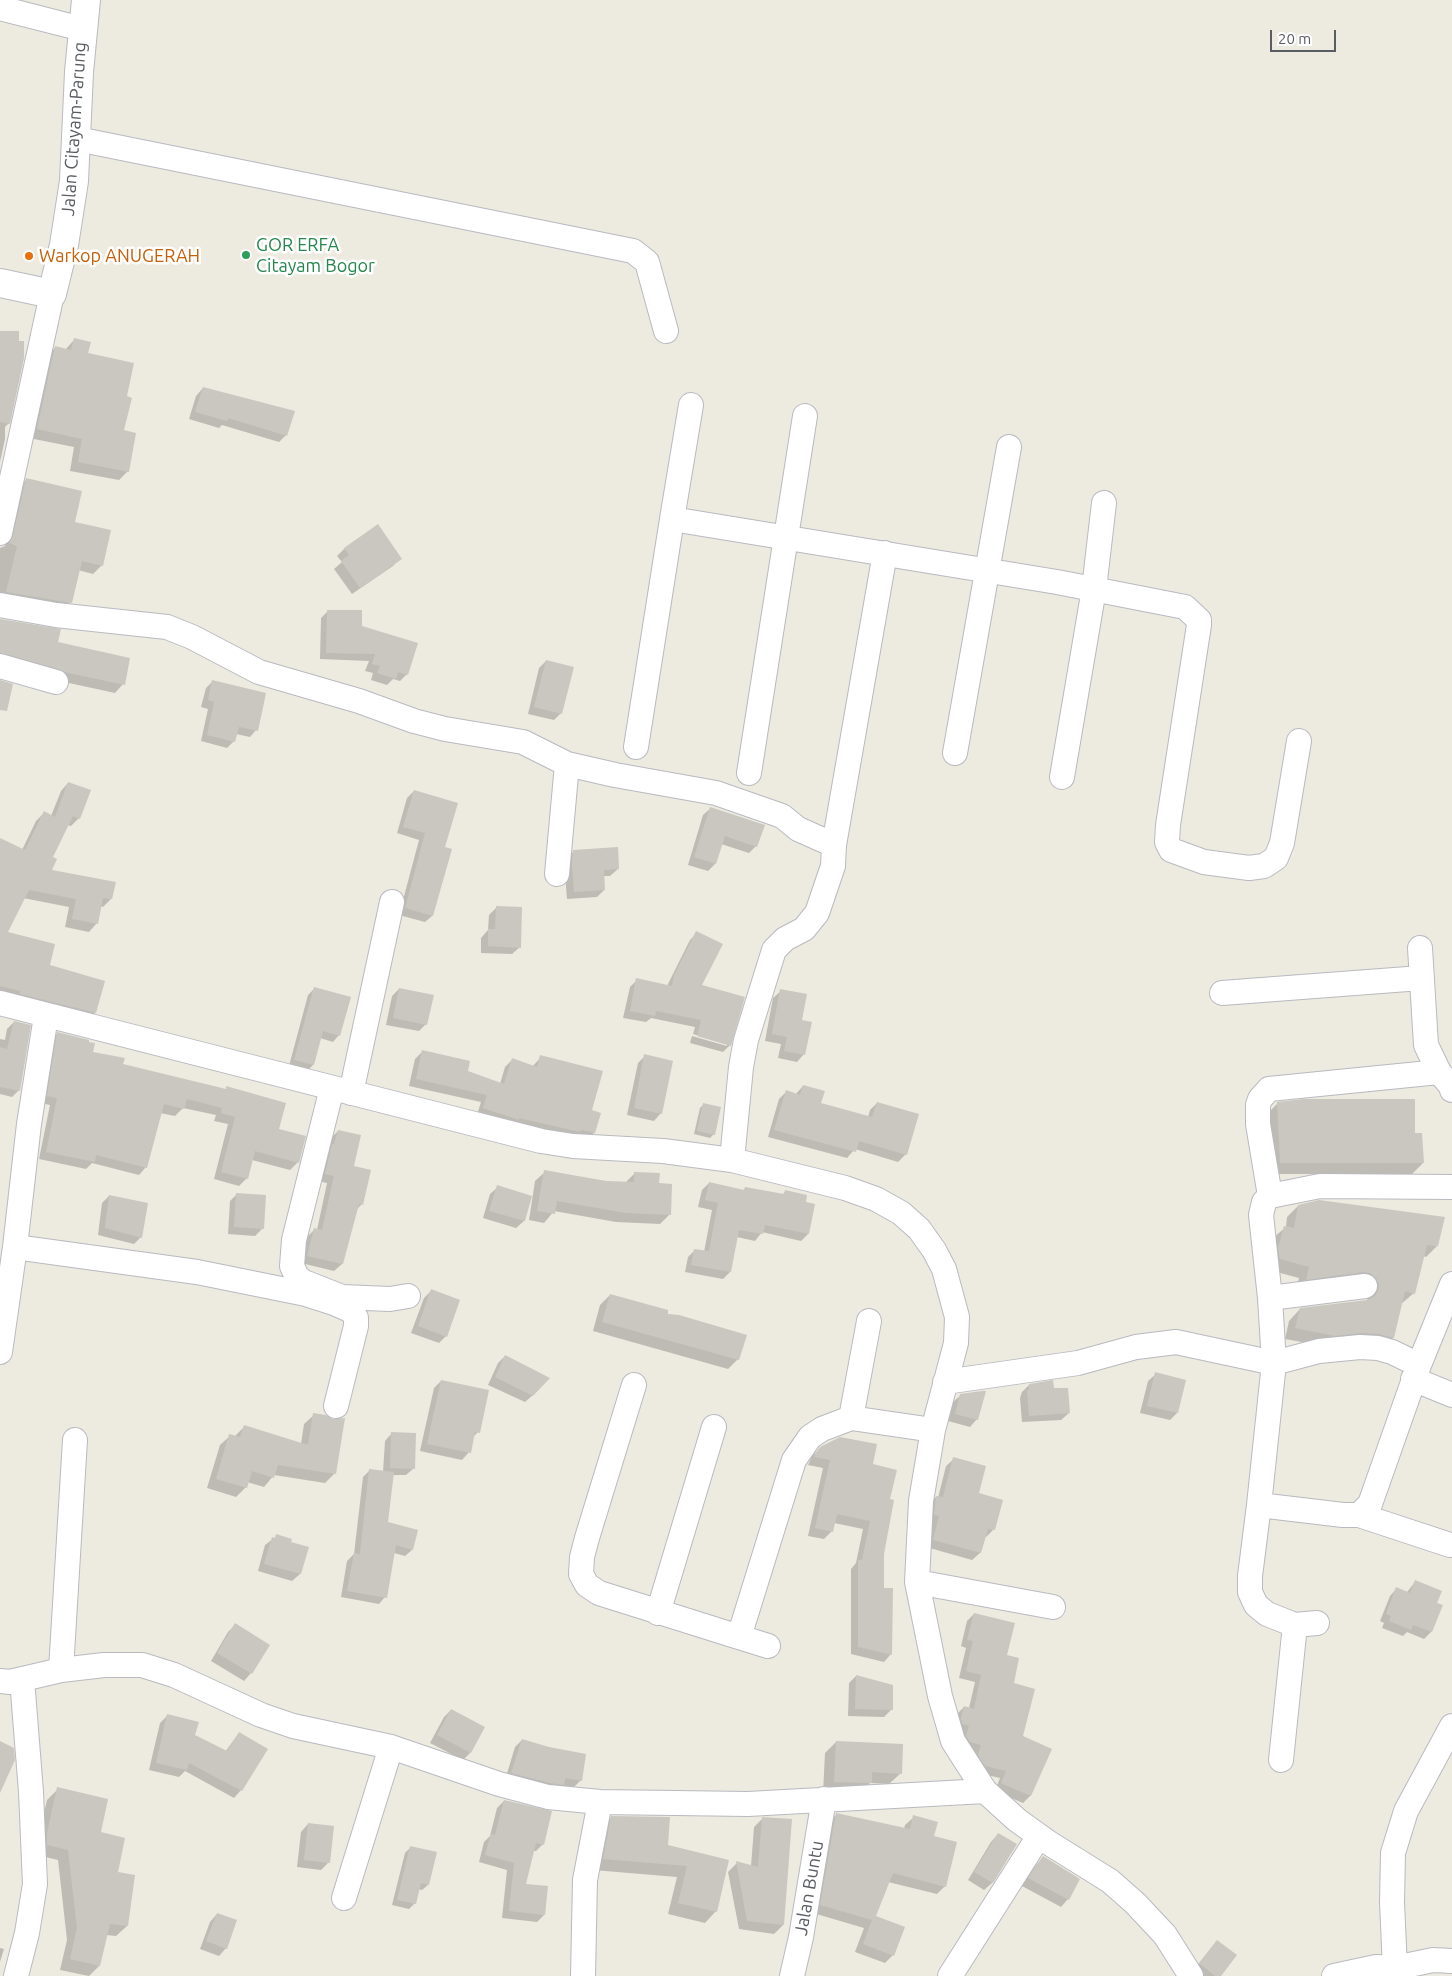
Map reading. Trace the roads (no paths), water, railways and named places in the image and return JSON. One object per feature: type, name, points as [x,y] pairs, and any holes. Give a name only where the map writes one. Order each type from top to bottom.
[{"type":"street","name":"Jalan Citayam-Parung","points":[[52,294],[64,246],[74,181],[82,29],[86,0]]},
{"type":"street","points":[[0,8],[82,29]]},
{"type":"street","points":[[77,139],[633,251],[648,262],[666,331]]},
{"type":"street","points":[[0,283],[52,294],[0,534]]},
{"type":"street","points":[[636,748],[691,405]]},
{"type":"street","points":[[749,773],[805,416]]},
{"type":"street","points":[[956,753],[1009,447]]},
{"type":"street","points":[[1062,777],[1094,589],[1104,503]]},
{"type":"street","points":[[672,518],[987,570],[1185,607],[1199,620],[1199,631],[1168,825],[1167,842],[1170,850],[1204,862],[1249,868],[1264,866],[1276,858],[1282,843],[1299,741]]},
{"type":"street","points":[[732,1160],[741,1068],[746,1040],[772,958],[778,945],[804,929],[817,913],[832,866],[834,844],[886,553]]},
{"type":"street","points":[[0,605],[56,615],[167,627],[192,637],[259,672],[359,701],[422,723],[445,729],[524,742],[567,764],[615,775],[716,793],[782,816],[798,829],[834,844]]},
{"type":"street","points":[[0,666],[56,682]]},
{"type":"street","points":[[557,874],[567,764]]},
{"type":"street","points":[[392,902],[341,1090],[294,1240],[292,1266],[297,1277],[304,1282],[342,1297],[390,1299],[408,1296]]},
{"type":"street","points":[[1270,1196],[1258,1115],[1260,1099],[1269,1089],[1445,1081],[1426,1045],[1420,948]]},
{"type":"street","points":[[1222,993],[1421,978]]},
{"type":"street","points":[[0,1003],[541,1141],[573,1146],[664,1152],[732,1160],[846,1188],[876,1199],[901,1213],[919,1229],[934,1250],[944,1269],[957,1317],[956,1343],[933,1430],[921,1501],[917,1582],[940,1696],[953,1741],[985,1791],[1017,1820],[1110,1881],[1136,1903],[1165,1935],[1191,1976]]},
{"type":"street","points":[[0,1352],[15,1247],[29,1124],[46,1016]]},
{"type":"street","points":[[1281,1760],[1306,1624],[1267,1614],[1256,1605],[1250,1592],[1274,1363],[1270,1298],[1261,1215],[1264,1202],[1270,1196],[1320,1186],[1452,1187]]},
{"type":"street","points":[[15,1247],[197,1272],[306,1294],[334,1302],[352,1311],[356,1318],[356,1326],[336,1406]]},
{"type":"street","points":[[1360,1515],[1370,1504],[1416,1372],[1452,1284]]},
{"type":"street","points":[[1270,1298],[1365,1286]]},
{"type":"street","points":[[851,1418],[869,1322]]},
{"type":"street","points":[[945,1382],[1078,1363],[1136,1348],[1176,1342],[1274,1363],[1319,1351],[1360,1347],[1378,1348],[1392,1352],[1416,1372],[1452,1395]]},
{"type":"street","points":[[634,1385],[587,1538],[582,1557],[581,1574],[587,1585],[599,1594],[768,1646]]},
{"type":"street","points":[[739,1637],[794,1460],[810,1436],[822,1429],[851,1418],[933,1430]]},
{"type":"street","points":[[658,1613],[714,1427]]},
{"type":"street","points":[[61,1670],[75,1440]]},
{"type":"street","points":[[1259,1505],[1343,1515],[1360,1515],[1450,1545]]},
{"type":"street","points":[[917,1582],[1053,1607]]},
{"type":"street","points":[[16,1976],[27,1933],[35,1884],[31,1792],[11,1680],[61,1670],[104,1665],[142,1665],[174,1675],[261,1715],[293,1726],[391,1747],[500,1784],[548,1797],[600,1802],[748,1804],[985,1791]]},
{"type":"street","points":[[1398,1972],[1392,1910],[1393,1853],[1406,1811],[1452,1726]]},
{"type":"street","points":[[344,1898],[391,1747]]},
{"type":"street","name":"Jalan Buntu","points":[[792,1976],[801,1937],[824,1799]]},
{"type":"street","points":[[583,1976],[585,1880],[600,1802]]},
{"type":"street","points":[[950,1976],[1039,1836]]},
{"type":"street","points":[[1334,1976],[1376,1967],[1398,1972],[1433,1960],[1452,1961]]},
{"type":"place","name":"GOR ERFA Citayam Bogor","points":[[246,255]]},
{"type":"place","name":"Warkop ANUGERAH","points":[[29,256]]}]
